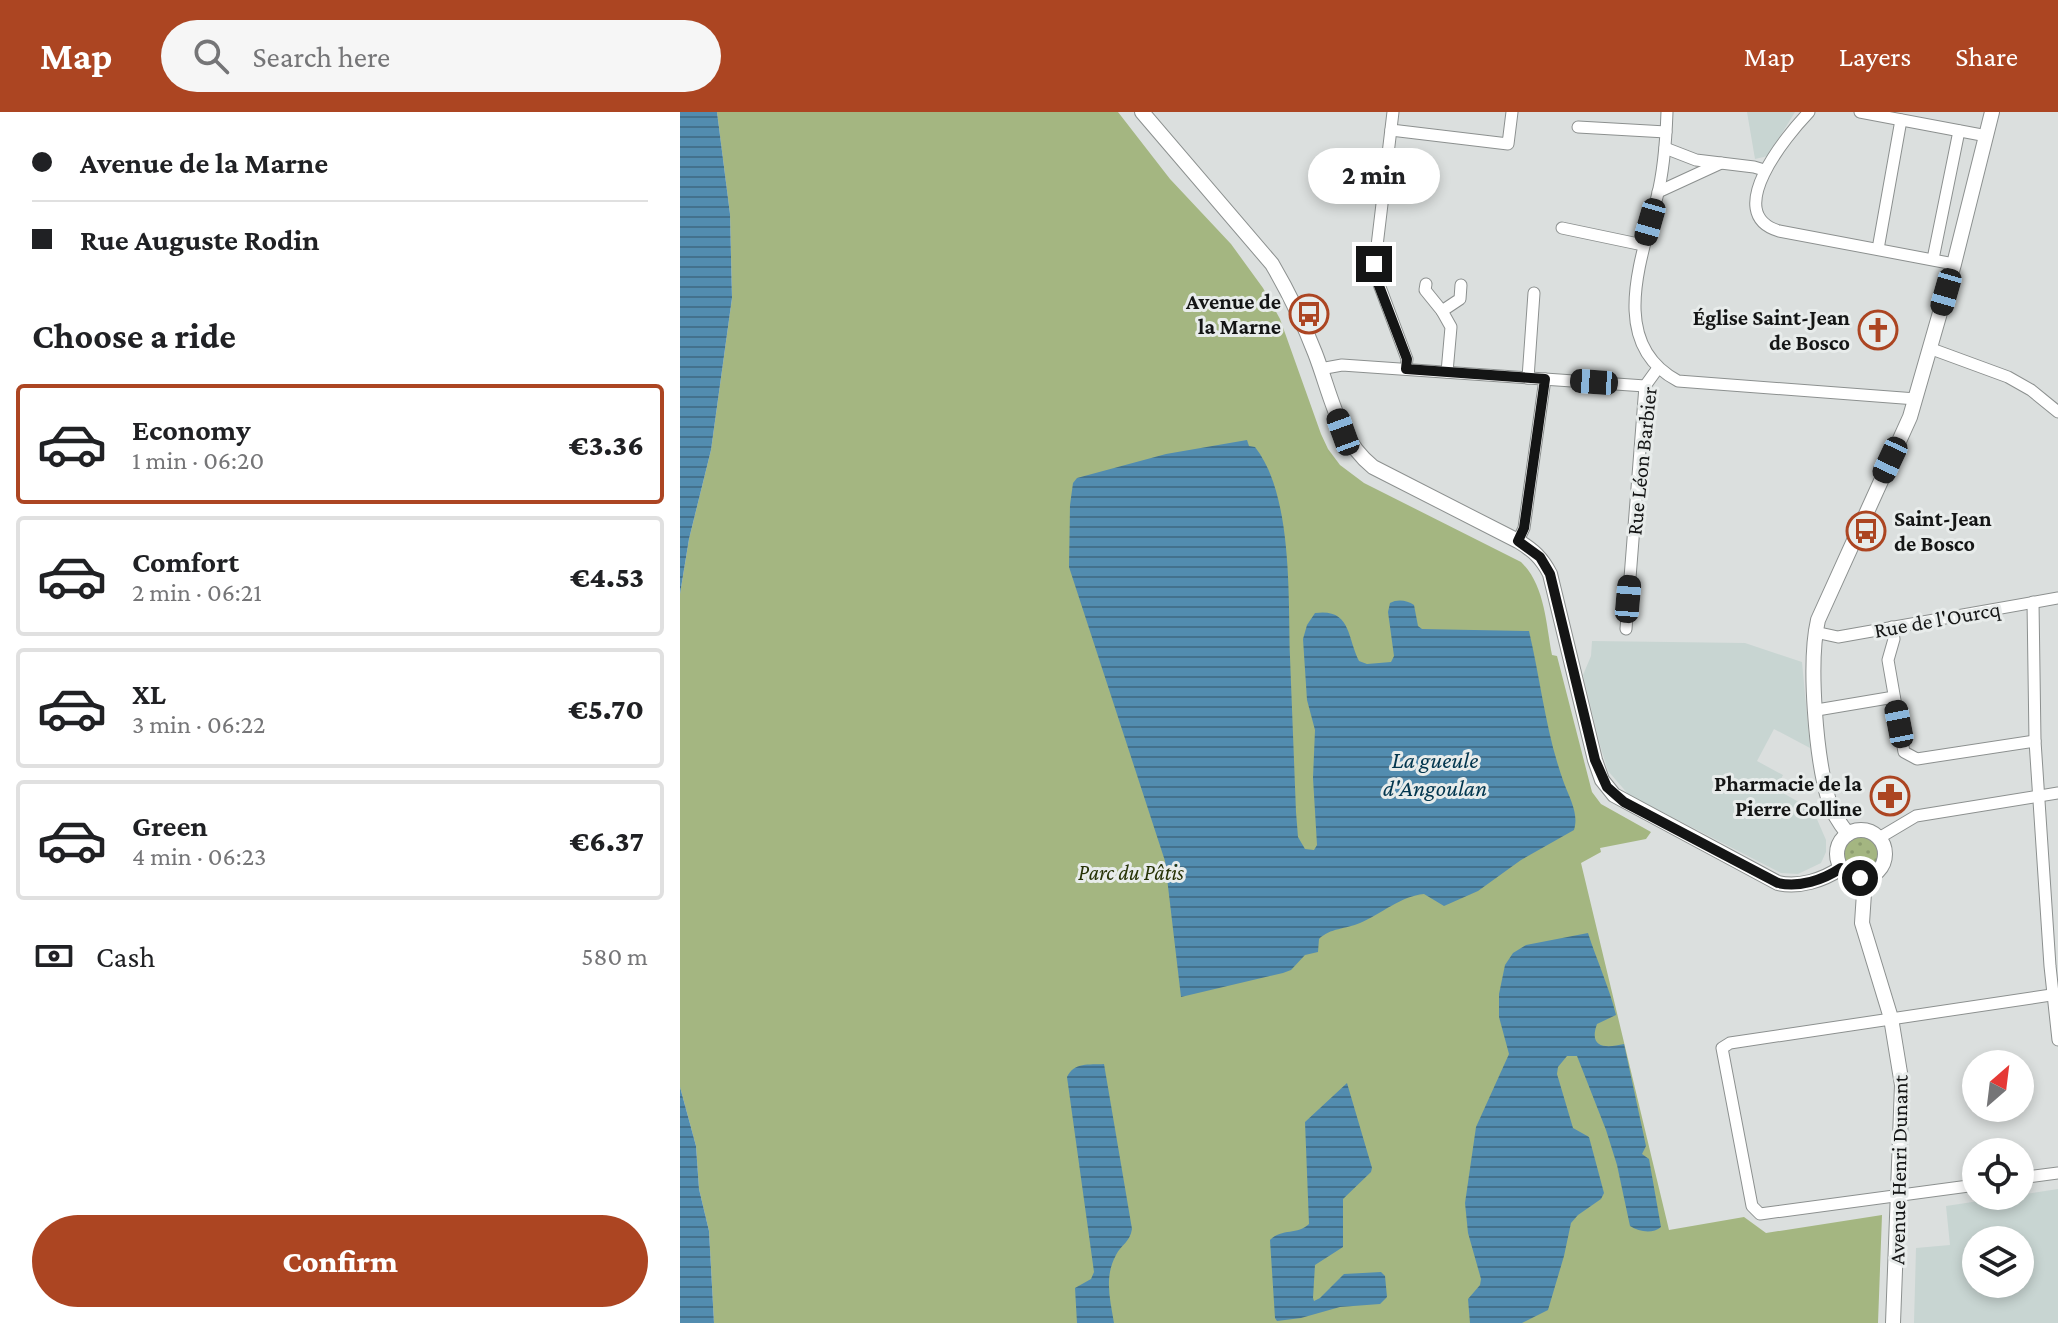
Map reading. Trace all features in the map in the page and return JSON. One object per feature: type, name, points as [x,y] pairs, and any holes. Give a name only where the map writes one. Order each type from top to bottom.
[{"type":"street","points":[[1142,112],[1231,212],[1272,264],[1287,290],[1343,432],[1358,455],[1373,467],[1518,541],[1540,557],[1550,574],[1595,760],[1602,780],[1614,795],[1778,883],[1796,885],[1809,882],[1841,868]]},
{"type":"street","points":[[1393,112],[1374,271],[1407,359],[1406,369]]},
{"type":"street","points":[[1391,130],[1508,144],[1512,112]]},
{"type":"street","name":"Rue Léon Barbier","points":[[1626,629],[1645,386],[1658,368],[1640,336],[1634,310],[1637,265],[1658,192],[1667,112]]},
{"type":"street","points":[[1809,112],[1764,170],[1758,184],[1755,209],[1764,224],[1779,231],[1954,264]]},
{"type":"street","points":[[1860,112],[1987,136]]},
{"type":"street","points":[[1848,834],[1828,799],[1821,766],[1815,632],[1910,417],[1954,264],[1992,112]]},
{"type":"street","points":[[1878,249],[1901,120]]},
{"type":"street","points":[[1578,127],[1666,132]]},
{"type":"street","points":[[1933,259],[1959,131]]},
{"type":"street","points":[[1665,148],[1696,160],[1764,170]]},
{"type":"street","points":[[1658,192],[1722,162]]},
{"type":"street","points":[[1562,228],[1643,245]]},
{"type":"street","points":[[1426,284],[1425,290],[1451,327],[1447,372]]},
{"type":"street","points":[[1442,311],[1460,299],[1461,285]]},
{"type":"street","points":[[1528,378],[1534,293]]},
{"type":"street","points":[[1517,316],[1532,317]]},
{"type":"street","points":[[1929,348],[2008,377],[2031,390],[2058,412]]},
{"type":"street","points":[[1320,369],[1342,365],[1645,386]]},
{"type":"street","points":[[1658,368],[1678,381],[1916,399]]},
{"type":"street","points":[[1518,541],[1524,528],[1545,379]]},
{"type":"street","name":"Rue de l'Ourcq","points":[[1815,632],[1838,637],[2058,598]]},
{"type":"street","points":[[2033,602],[2035,741],[2058,1040]]},
{"type":"street","points":[[1892,627],[1894,639],[1888,654],[1904,752],[1917,759],[2035,741]]},
{"type":"street","points":[[1817,710],[1894,697]]},
{"type":"street","points":[[1879,838],[1916,816],[2058,793]]},
{"type":"street","points":[[1863,830],[1879,838],[1885,849],[1883,864],[1874,875],[1865,878],[1851,876],[1841,868],[1837,849],[1848,834],[1863,830]]},
{"type":"street","name":"Avenue Henri Dunant","points":[[1865,878],[1862,923],[1891,1018],[1902,1085],[1893,1323]]},
{"type":"street","points":[[1962,1187],[1765,1215],[1755,1211],[1722,1048],[1730,1043],[2056,995]]},
{"type":"street","points":[[2034,1176],[2058,1173]]},
{"type":"shaded area","points":[[1747,112],[1795,112],[1768,156],[1755,159]]},
{"type":"shaded area","points":[[1592,641],[1745,643],[1802,662],[1810,748],[1774,729],[1757,761],[1783,775],[1776,789],[1813,810],[1826,840],[1826,852],[1821,863],[1798,874],[1781,873],[1629,795],[1608,771],[1583,675],[1591,656]]},
{"type":"shaded area","points":[[2058,1189],[2058,1323],[1914,1323],[1916,1248],[1950,1245],[1946,1206],[1962,1204],[1962,1210],[2034,1210],[2034,1193]]},
{"type":"green space","name":"Parc du Pâtis","points":[[717,112],[1118,112],[1170,179],[1231,244],[1263,288],[1280,319],[1321,434],[1340,465],[1364,483],[1521,562],[1535,582],[1552,655],[1557,656],[1592,792],[1601,804],[1651,832],[1646,839],[1600,848],[1601,852],[1581,863],[1669,1230],[1744,1217],[1766,1233],[1882,1215],[1878,1323],[714,1323],[709,1231],[699,1189],[696,1146],[680,1087],[680,594],[689,539],[711,450],[732,298],[730,214]]},
{"type":"green space","points":[[1862,836],[1875,841],[1880,854],[1875,867],[1862,872],[1849,867],[1844,854],[1849,841]]},
{"type":"water","points":[[680,112],[717,112],[730,214],[732,298],[711,450],[689,539],[680,594]]},
{"type":"water","name":"La gueule d'Angoulan","points":[[1247,440],[1267,467],[1282,519],[1288,577],[1296,812],[1298,837],[1305,849],[1314,850],[1317,845],[1313,778],[1315,730],[1307,700],[1303,639],[1307,625],[1315,613],[1335,615],[1346,626],[1359,661],[1367,664],[1391,662],[1394,656],[1388,612],[1390,603],[1399,601],[1414,605],[1418,626],[1422,629],[1529,631],[1553,746],[1573,806],[1575,824],[1574,830],[1521,860],[1478,891],[1444,906],[1424,894],[1407,898],[1360,923],[1323,935],[1319,939],[1318,952],[1305,955],[1291,970],[1181,997],[1165,861],[1069,567],[1070,505],[1073,483],[1077,478],[1166,454]]},
{"type":"water","points":[[1588,933],[1616,1015],[1597,1024],[1595,1038],[1601,1045],[1624,1044],[1646,1146],[1642,1154],[1649,1159],[1661,1227],[1646,1231],[1630,1226],[1606,1130],[1577,1056],[1567,1056],[1558,1067],[1557,1074],[1573,1128],[1589,1137],[1604,1193],[1601,1199],[1571,1223],[1548,1310],[1522,1323],[1470,1323],[1468,1299],[1480,1285],[1481,1279],[1468,1233],[1465,1203],[1476,1127],[1509,1054],[1499,1017],[1499,994],[1505,965],[1513,953],[1526,945]]},
{"type":"water","points":[[1104,1064],[1132,1229],[1116,1255],[1110,1272],[1114,1323],[1077,1323],[1075,1288],[1091,1279],[1094,1272],[1067,1077],[1078,1067]]},
{"type":"water","points":[[1347,1083],[1372,1168],[1343,1199],[1343,1247],[1315,1265],[1313,1298],[1314,1301],[1320,1298],[1344,1274],[1381,1272],[1385,1276],[1387,1297],[1380,1304],[1340,1307],[1277,1321],[1270,1240],[1309,1224],[1305,1122]]},
{"type":"water","points":[[680,1087],[696,1146],[699,1189],[709,1231],[714,1323],[680,1323]]},
{"type":"place","name":"Avenue de la Marne","points":[[1309,314]]},
{"type":"place","name":"Église Saint-Jean de Bosco","points":[[1878,330]]},
{"type":"place","name":"Saint-Jean de Bosco","points":[[1866,531]]},
{"type":"place","name":"Pharmacie de la Pierre Colline","points":[[1890,796]]},
{"type":"route","points":[[1374,264],[1376,278],[1407,359],[1406,369],[1545,379],[1524,528],[1518,541],[1540,557],[1550,574],[1595,760],[1607,787],[1624,802],[1778,883],[1796,885],[1809,882],[1841,868],[1851,876],[1860,878]]}]
